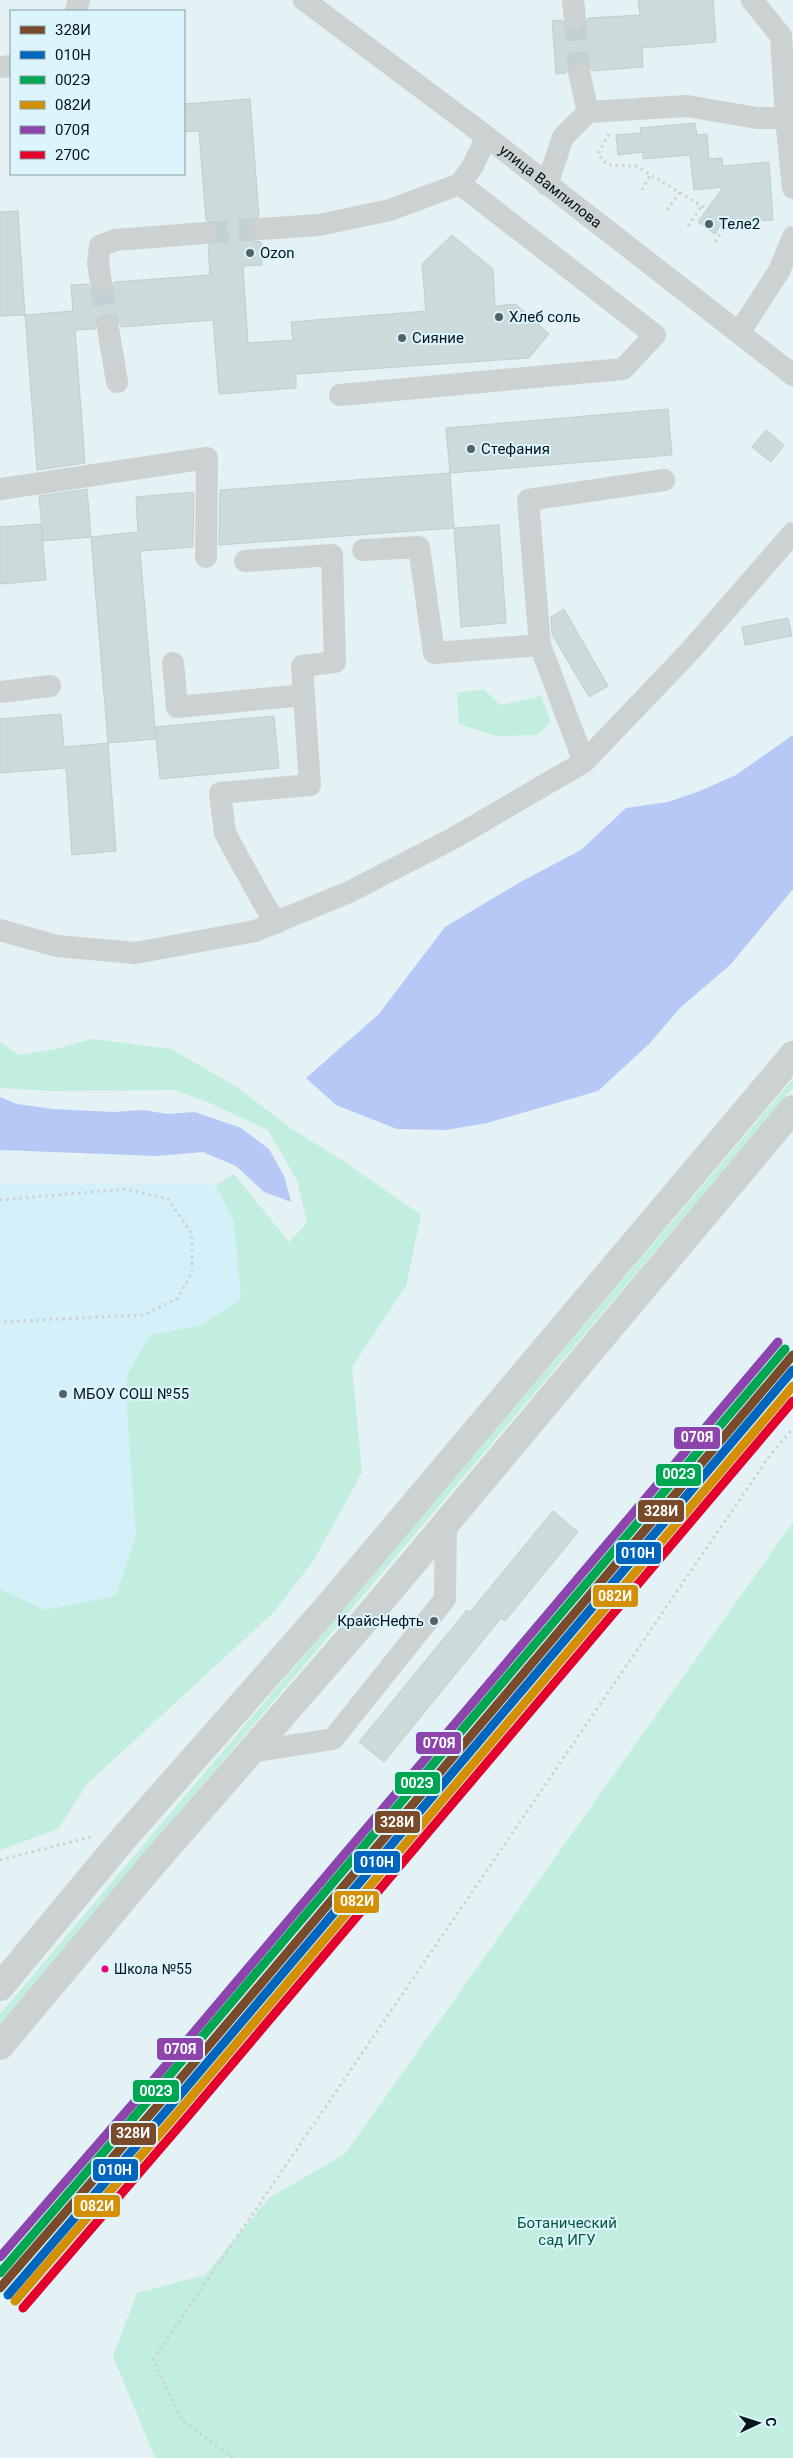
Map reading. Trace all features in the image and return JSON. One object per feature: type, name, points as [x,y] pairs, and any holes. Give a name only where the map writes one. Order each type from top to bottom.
[{"type":"main road","points":[[0,1987],[123,1839],[331,1603],[793,1055]]},
{"type":"main road","points":[[0,2046],[250,1752],[360,1626],[793,1109]]},
{"type":"street","name":"улица Вампилова","points":[[304,0],[487,137],[793,375]]},
{"type":"street","points":[[752,0],[781,36],[793,188]]},
{"type":"street","points":[[579,72],[596,111]]},
{"type":"street","points":[[547,185],[563,137],[596,111],[687,106],[757,118],[786,118]]},
{"type":"street","points":[[260,229],[319,225],[390,210],[460,184],[472,167],[487,137]]},
{"type":"street","points":[[340,395],[623,369],[655,335],[460,184]]},
{"type":"street","points":[[101,283],[98,263],[100,246],[115,240],[206,233]]},
{"type":"street","points":[[739,334],[786,275],[793,237]]},
{"type":"street","points":[[108,328],[117,382]]},
{"type":"street","points":[[0,489],[207,458],[206,557]]},
{"type":"street","points":[[584,762],[540,645],[528,500],[664,480]]},
{"type":"street","points":[[0,930],[57,946],[135,953],[255,932],[349,892],[452,839],[584,762],[691,650],[793,533]]},
{"type":"street","points":[[363,550],[419,547],[434,653],[540,645]]},
{"type":"street","points":[[246,561],[332,554],[335,662],[302,666],[310,785],[220,792],[224,833],[276,922]]},
{"type":"street","points":[[173,663],[177,707],[304,694]]},
{"type":"street","points":[[0,692],[50,686]]},
{"type":"street","points":[[250,1752],[333,1739],[446,1599],[446,1522]]},
{"type":"path","points":[[596,111],[609,134],[598,154],[607,165],[636,166],[728,222],[713,245]]},
{"type":"path","points":[[642,190],[651,174]]},
{"type":"path","points":[[667,210],[680,192]]},
{"type":"path","points":[[688,226],[702,205]]},
{"type":"path","points":[[0,1200],[125,1190],[168,1199],[192,1234],[192,1272],[178,1298],[143,1315],[0,1322]]},
{"type":"path","points":[[233,2458],[184,2421],[153,2360],[768,1458],[793,1428]]},
{"type":"path","points":[[0,1860],[91,1836],[97,1839]]},
{"type":"shaded area","name":"МБОУ СОШ №55","points":[[0,1183],[216,1185],[234,1223],[241,1299],[199,1326],[150,1335],[127,1375],[127,1412],[136,1535],[116,1596],[45,1610],[0,1589]]},
{"type":"green space","points":[[483,689],[501,705],[541,696],[551,722],[536,735],[496,736],[459,724],[457,693]]},
{"type":"green space","points":[[92,1039],[171,1049],[235,1086],[292,1129],[340,1159],[421,1215],[406,1286],[352,1367],[362,1472],[314,1560],[274,1612],[88,1783],[58,1829],[0,1850],[0,1589],[45,1610],[116,1596],[136,1535],[127,1412],[127,1375],[150,1335],[199,1326],[241,1299],[234,1223],[216,1185],[234,1174],[289,1242],[307,1223],[297,1180],[268,1130],[210,1103],[175,1090],[52,1091],[0,1088],[0,1042],[19,1055],[52,1050]]},
{"type":"green space","points":[[793,1079],[793,1088],[0,2024],[0,2014]]},
{"type":"green space","name":"Ботанический сад ИГУ","points":[[793,1522],[793,2458],[155,2458],[113,2356],[137,2293],[205,2275],[269,2198],[345,2154]]},
{"type":"water","points":[[793,735],[793,889],[731,964],[680,1008],[649,1044],[598,1091],[487,1123],[446,1130],[397,1129],[336,1105],[306,1078],[379,1014],[445,927],[524,880],[581,850],[626,808],[668,802],[700,791],[736,775]]},
{"type":"water","points":[[0,1097],[17,1104],[53,1109],[113,1112],[144,1110],[167,1114],[195,1112],[241,1128],[269,1149],[284,1176],[291,1202],[264,1192],[236,1166],[203,1152],[157,1156],[0,1150]]},
{"type":"building","points":[[638,0],[713,0],[716,42],[642,48],[643,67],[592,71],[588,63],[577,59],[570,63],[566,73],[556,74],[552,21],[562,20],[569,31],[577,32],[583,29],[588,18],[640,15]]},
{"type":"building","points":[[250,99],[259,216],[248,223],[247,230],[254,241],[261,242],[262,265],[243,266],[248,343],[293,340],[291,322],[426,311],[422,264],[452,235],[493,269],[495,306],[516,304],[549,334],[529,358],[296,374],[296,388],[219,394],[213,320],[121,327],[118,319],[105,315],[99,318],[95,329],[75,330],[85,463],[37,470],[25,315],[73,311],[71,285],[88,284],[91,292],[102,296],[110,293],[114,282],[210,275],[208,246],[218,239],[219,232],[216,225],[206,220],[199,131],[185,132],[185,104]]},
{"type":"building","points":[[695,123],[697,135],[707,134],[709,159],[722,158],[723,166],[769,162],[773,220],[722,223],[715,234],[698,222],[723,187],[694,190],[690,155],[643,159],[643,152],[618,155],[616,135],[641,133],[640,128]]},
{"type":"building","points":[[18,211],[25,315],[0,316],[0,212]]},
{"type":"building","points":[[668,409],[672,455],[450,473],[446,428]]},
{"type":"building","points":[[766,430],[784,445],[771,462],[752,447]]},
{"type":"building","points":[[450,473],[454,528],[219,545],[220,490]]},
{"type":"building","points":[[87,489],[91,537],[43,541],[39,496]]},
{"type":"building","points":[[194,492],[193,547],[140,551],[156,739],[108,743],[91,537],[138,532],[136,497]]},
{"type":"building","points":[[41,524],[46,580],[0,584],[0,527]]},
{"type":"building","points":[[499,525],[506,623],[461,627],[454,528]]},
{"type":"building","points":[[564,609],[608,686],[589,697],[552,634],[551,617]]},
{"type":"building","points":[[788,618],[792,636],[745,645],[742,627]]},
{"type":"building","points":[[61,714],[64,747],[108,743],[116,851],[72,855],[66,768],[0,773],[0,719]]},
{"type":"building","points":[[274,716],[279,768],[160,779],[155,727]]},
{"type":"building","points":[[553,1511],[578,1532],[505,1621],[501,1618],[384,1762],[359,1742],[467,1610],[470,1612]]},
{"type":"tunnel","points":[[575,19],[579,72]]},
{"type":"tunnel","points":[[206,233],[260,229]]},
{"type":"tunnel","points":[[101,283],[108,328]]},
{"type":"transit line","name":"070Я","points":[[0,2257],[145,2090],[778,1342]]},
{"type":"transit line","name":"002Э","points":[[0,2273],[785,1349]]},
{"type":"transit line","name":"328И","points":[[0,2288],[160,2103],[793,1355]]},
{"type":"transit line","name":"010Н","points":[[8,2295],[168,2109],[793,1370]]},
{"type":"transit line","name":"082И","points":[[15,2301],[175,2116],[793,1386]]},
{"type":"transit line","name":"270С","points":[[23,2308],[183,2122],[793,1401]]},
{"type":"place","name":"Теле2","points":[[709,224]]},
{"type":"place","name":"Ozon","points":[[250,253]]},
{"type":"place","name":"Хлеб соль","points":[[499,317]]},
{"type":"place","name":"Сияние","points":[[402,338]]},
{"type":"place","name":"Стефания","points":[[471,449]]},
{"type":"place","name":"МБОУ СОШ №55","points":[[63,1394]]},
{"type":"place","name":"КрайсНефть","points":[[434,1621]]},
{"type":"place","name":"Школа №55","points":[[105,1969]]}]
